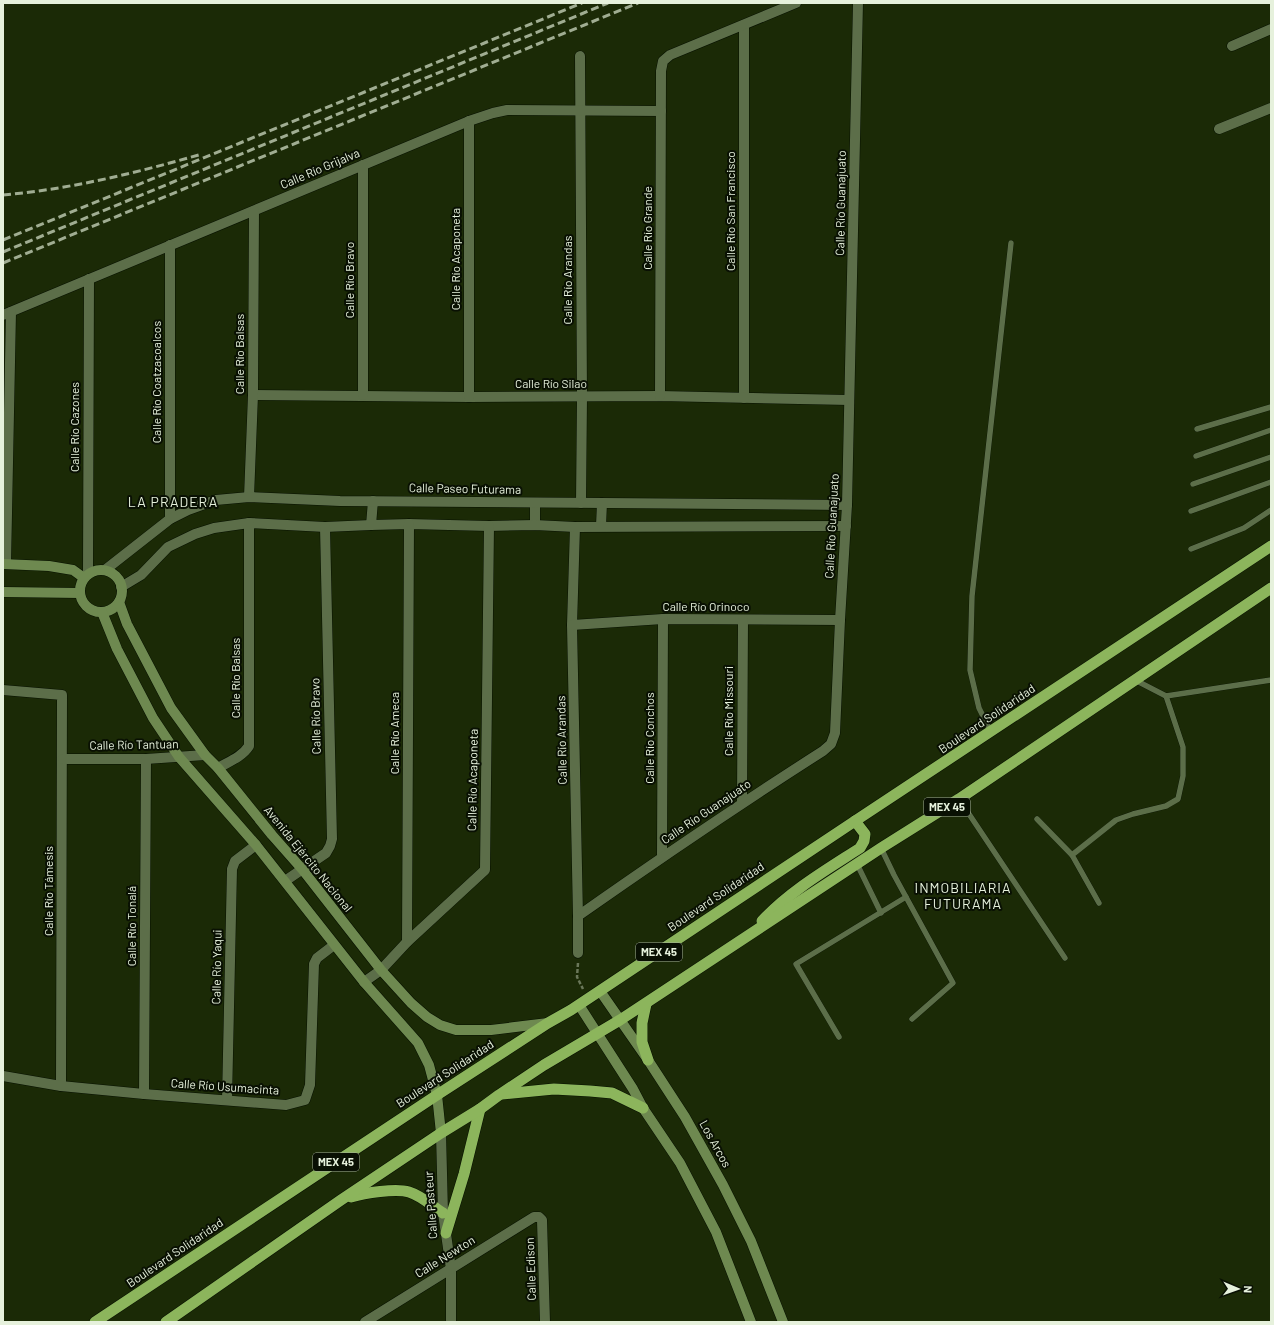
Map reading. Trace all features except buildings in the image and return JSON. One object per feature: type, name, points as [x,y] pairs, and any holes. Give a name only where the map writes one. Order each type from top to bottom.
[{"type":"highway","name":"Boulevard Solidaridad","points":[[95,1322],[436,1095],[600,991],[855,820],[991,732],[1271,546]]},
{"type":"highway","name":"MEX 45","points":[[166,1322],[341,1200],[441,1133],[480,1109],[544,1065],[597,1035],[646,1004],[749,934],[881,848],[960,800],[1271,588]]},
{"type":"highway","points":[[749,934],[775,907],[806,884],[860,848],[864,841],[865,834],[855,820]]},
{"type":"highway","points":[[646,1004],[642,1023],[642,1042],[648,1060]]},
{"type":"highway","points":[[499,1095],[554,1089],[590,1091],[612,1094],[643,1108]]},
{"type":"highway","points":[[446,1233],[464,1174],[480,1109]]},
{"type":"highway","points":[[341,1200],[367,1192],[408,1192],[425,1200],[443,1214]]},
{"type":"main road","points":[[4,564],[50,566],[73,570],[86,576]]},
{"type":"main road","points":[[96,570],[105,570],[112,573],[118,579],[122,587],[121,596],[119,602],[109,610],[96,612],[90,609],[81,599],[81,582],[86,576],[96,570]]},
{"type":"main road","points":[[3,592],[80,593]]},
{"type":"main road","name":"Avenida Ejército Nacional","points":[[119,602],[127,624],[171,708],[205,755],[218,768],[272,835],[302,869],[381,970],[411,1003],[427,1017],[446,1027],[456,1030],[491,1030],[548,1023]]},
{"type":"main road","points":[[102,612],[117,648],[153,718],[179,757],[256,845],[364,982],[418,1042],[429,1065],[436,1095],[441,1133]]},
{"type":"main road","name":"Los Arcos","points":[[600,991],[648,1060],[685,1117],[723,1185],[751,1241],[783,1322]]},
{"type":"main road","points":[[583,1002],[597,1035],[680,1163],[716,1232],[751,1322]]},
{"type":"street","points":[[744,24],[796,3]]},
{"type":"street","name":"Calle Río Guanajuato","points":[[578,916],[662,856],[823,751],[830,744],[835,733],[847,505],[858,3]]},
{"type":"street","name":"Calle Río Grande","points":[[660,396],[661,71],[663,61],[670,55],[744,24]]},
{"type":"street","name":"Calle Río San Francisco","points":[[744,24],[744,398]]},
{"type":"street","points":[[1232,46],[1271,29]]},
{"type":"street","name":"Calle Río Arandas","points":[[580,56],[582,397],[581,503]]},
{"type":"street","points":[[1219,129],[1271,108]]},
{"type":"street","name":"Calle Río Grijalva","points":[[7,313],[469,121],[493,113],[507,110],[661,111]]},
{"type":"street","name":"Calle Río Acaponeta","points":[[469,121],[469,397]]},
{"type":"street","name":"Calle Río Bravo","points":[[363,165],[363,395]]},
{"type":"street","name":"Calle Río Balsas","points":[[250,497],[254,395],[254,211]]},
{"type":"street","name":"Calle Río Coatzacoalcos","points":[[170,245],[170,519]]},
{"type":"street","name":"Calle Río Cazones","points":[[86,576],[89,279]]},
{"type":"street","points":[[4,564],[7,313]]},
{"type":"street","name":"Calle Río Silao","points":[[254,395],[469,397],[660,396],[849,400]]},
{"type":"street","name":"Calle Paseo Futurama","points":[[105,570],[170,519],[188,510],[216,500],[250,497],[373,501],[847,505]]},
{"type":"street","points":[[371,524],[373,501]]},
{"type":"street","points":[[535,503],[535,525]]},
{"type":"street","points":[[601,526],[602,503]]},
{"type":"street","points":[[122,587],[142,575],[168,547],[195,534],[214,528],[249,523],[325,527],[371,524],[489,526],[535,525],[575,527],[846,526]]},
{"type":"street","name":"Calle Río Balsas","points":[[218,768],[239,756],[246,751],[249,746],[249,523]]},
{"type":"street","name":"Calle Río Ameca","points":[[407,942],[409,524]]},
{"type":"street","name":"Calle Río Acaponeta","points":[[364,982],[381,970],[407,942],[485,870],[489,526]]},
{"type":"street","name":"Calle Río Bravo","points":[[285,881],[326,853],[332,839],[325,527]]},
{"type":"street","name":"Calle Río Arandas","points":[[575,527],[572,625],[578,953]]},
{"type":"street","name":"Calle Río Orinoco","points":[[572,625],[663,619],[840,620]]},
{"type":"street","name":"Calle Río Conchos","points":[[662,856],[663,619]]},
{"type":"street","name":"Calle Río Missouri","points":[[742,803],[743,620]]},
{"type":"street","name":"Calle Río Támesis","points":[[3,690],[62,695],[61,1086]]},
{"type":"street","name":"Calle Río Tantuan","points":[[63,759],[146,759],[205,755]]},
{"type":"street","name":"Calle Río Tonalá","points":[[144,1094],[146,759]]},
{"type":"street","name":"Calle Río Yaqui","points":[[227,1100],[232,869],[235,861],[256,845]]},
{"type":"street","name":"Calle Río Usumacinta","points":[[3,1076],[61,1086],[144,1094],[286,1105],[304,1100],[310,1085],[314,964],[317,958],[334,945]]},
{"type":"street","name":"Calle Pasteur","points":[[441,1133],[443,1214],[451,1269],[452,1322]]},
{"type":"street","name":"Calle Newton","points":[[365,1322],[534,1217],[539,1217]]},
{"type":"street","name":"Calle Edison","points":[[539,1217],[542,1220],[545,1322]]},
{"type":"lane","points":[[991,732],[979,708],[970,670],[972,596],[1012,243]]},
{"type":"lane","points":[[1197,429],[1271,407]]},
{"type":"lane","points":[[1196,456],[1271,430]]},
{"type":"lane","points":[[1193,484],[1271,457]]},
{"type":"lane","points":[[1191,511],[1271,482]]},
{"type":"lane","points":[[1191,549],[1244,528],[1271,510]]},
{"type":"lane","points":[[1135,680],[1166,696],[1271,680]]},
{"type":"lane","points":[[1072,855],[1116,820],[1166,806],[1178,799],[1184,776],[1183,747],[1166,696]]},
{"type":"lane","points":[[960,800],[1065,958]]},
{"type":"lane","points":[[1037,819],[1072,855],[1099,903]]},
{"type":"lane","points":[[881,848],[953,983],[912,1019]]},
{"type":"lane","points":[[857,864],[881,912]]},
{"type":"lane","points":[[839,1037],[796,964],[906,897]]},
{"type":"path","points":[[578,953],[577,977],[583,1002]]},
{"type":"railway","points":[[3,240],[582,3]]},
{"type":"railway","points":[[3,252],[608,3]]},
{"type":"railway","points":[[3,263],[638,3]]},
{"type":"railway","points":[[3,195],[54,189],[103,179],[153,168],[202,154]]},
{"type":"district","name":"LA PRADERA","points":[[173,502]]},
{"type":"district","name":"INMOBILIARIA FUTURAMA","points":[[963,896]]}]
